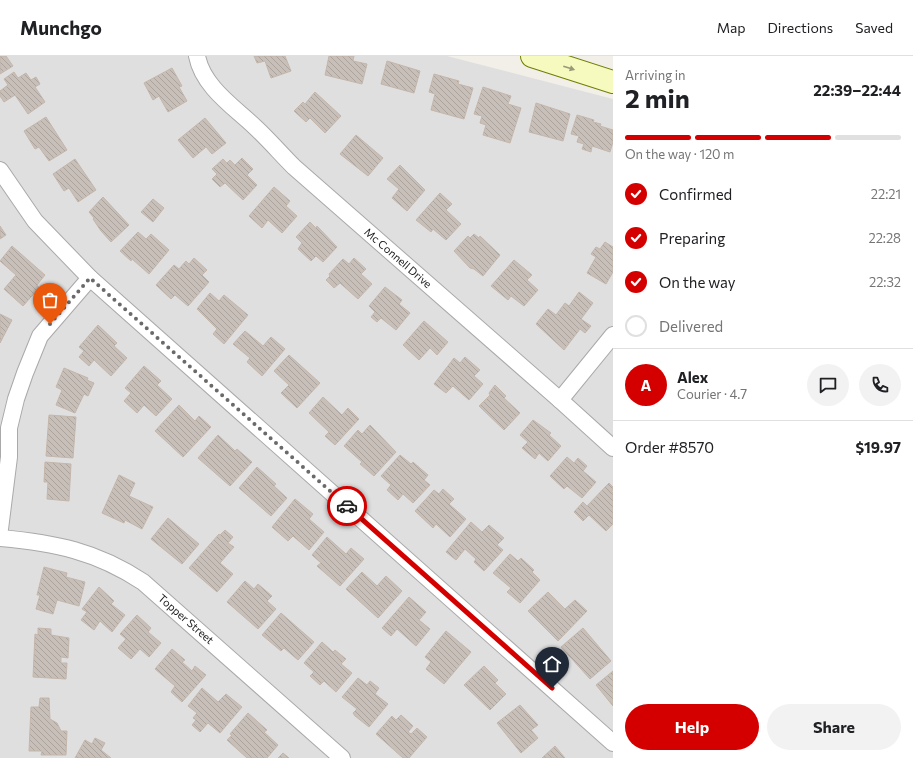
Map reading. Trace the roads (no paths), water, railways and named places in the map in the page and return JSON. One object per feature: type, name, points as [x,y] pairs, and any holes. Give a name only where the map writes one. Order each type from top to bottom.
[{"type":"main road","points":[[532,56],[613,82]]},
{"type":"street","name":"Mc Connell Drive","points":[[197,56],[199,63],[216,92],[256,128],[294,167],[613,448]]},
{"type":"street","points":[[0,170],[35,221],[90,278],[613,742]]},
{"type":"street","points":[[0,529],[9,457],[9,428],[22,380],[40,336],[90,278]]},
{"type":"street","points":[[560,400],[613,335]]},
{"type":"street","name":"Topper Street","points":[[0,538],[42,542],[83,552],[120,567],[132,574],[144,582],[342,758]]}]
